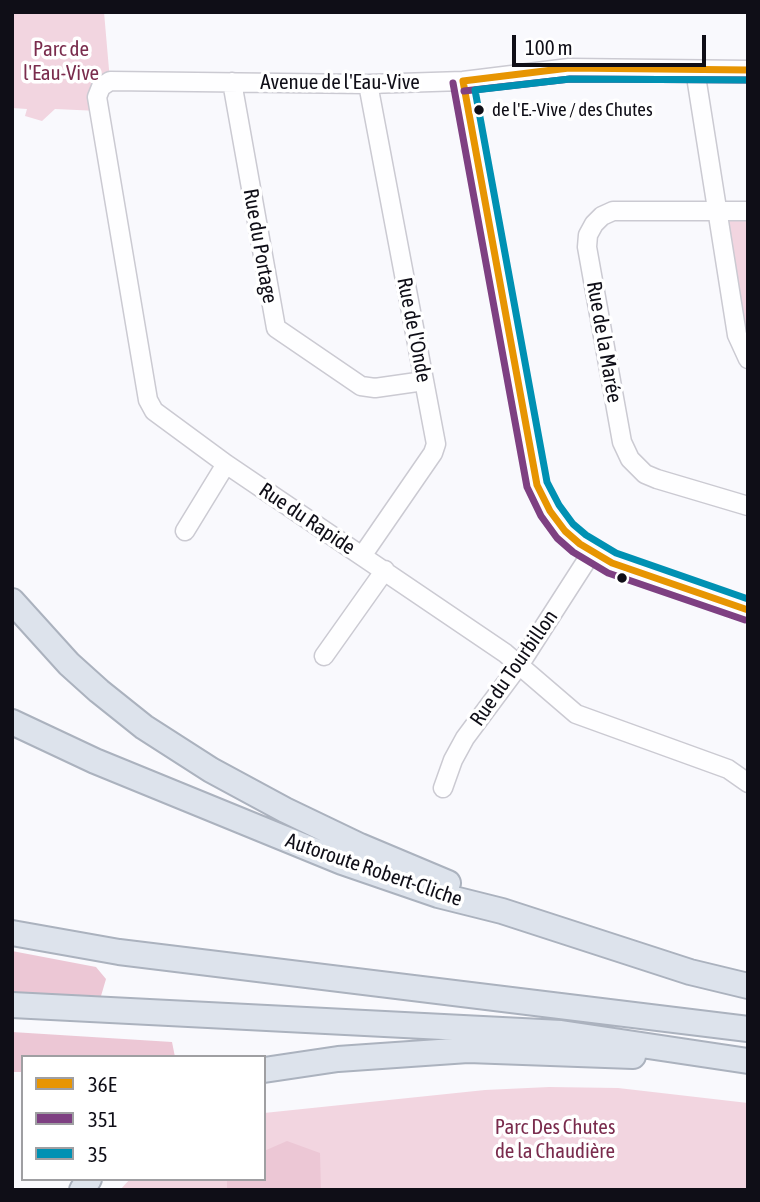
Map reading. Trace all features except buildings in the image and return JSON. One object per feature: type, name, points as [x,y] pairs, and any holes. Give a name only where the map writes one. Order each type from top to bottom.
[{"type":"highway","points":[[12,601],[69,664],[99,691],[166,742],[285,810],[360,846],[463,889],[502,911]]},
{"type":"highway","name":"Autoroute Robert-Cliche","points":[[12,722],[119,771],[342,862],[438,895],[502,911],[690,972],[748,986]]},
{"type":"highway","points":[[12,933],[119,952],[748,1029]]},
{"type":"highway","points":[[13,1005],[561,1033],[748,1061]]},
{"type":"highway","points":[[266,1070],[338,1059],[467,1050],[712,1057]]},
{"type":"street","name":"Avenue de l'Eau-Vive","points":[[101,87],[110,81],[369,84],[463,81],[569,68],[748,70]]},
{"type":"street","points":[[695,70],[737,335],[748,359]]},
{"type":"street","points":[[463,81],[537,485],[550,511],[565,531],[592,552],[631,571],[748,610]]},
{"type":"street","name":"Rue du Portage","points":[[232,82],[276,328],[361,386],[375,388],[424,380]]},
{"type":"street","name":"Rue de l'Onde","points":[[362,556],[433,453],[436,444],[369,84]]},
{"type":"street","name":"Rue du Rapide","points":[[101,87],[97,97],[148,400],[154,411],[226,464],[520,664],[576,715],[728,769],[748,783]]},
{"type":"street","name":"Rue de la Marée","points":[[748,211],[613,211],[594,225],[588,236],[587,247],[622,442],[630,459],[645,474],[657,480],[748,506]]},
{"type":"street","points":[[185,531],[226,464]]},
{"type":"street","name":"Rue du Tourbillon","points":[[443,788],[453,760],[465,738],[520,664],[592,552]]},
{"type":"street","points":[[324,656],[385,570]]},
{"type":"green space","name":"Parc de l'Eau-Vive","points":[[12,12],[104,12],[110,81],[99,111],[55,109],[42,121],[25,116],[27,109],[12,108]]},
{"type":"green space","points":[[719,211],[748,211],[748,359]]},
{"type":"green space","name":"Parc Des Chutes de la Chaudière","points":[[618,1088],[748,1103],[748,1190],[120,1190],[128,1181],[266,1181],[266,1113],[485,1090]]},
{"type":"shaded area","points":[[12,951],[96,967],[106,979],[101,996],[12,992]]},
{"type":"shaded area","points":[[12,1032],[172,1042],[175,1055],[21,1055],[21,1072],[12,1072]]},
{"type":"shaded area","points":[[287,1141],[320,1153],[321,1190],[227,1190],[227,1181],[266,1181],[266,1150]]},
{"type":"transit line","name":"36E","points":[[463,81],[569,68],[748,70]]},
{"type":"transit line","name":"351","points":[[464,91],[570,79],[748,80]]},
{"type":"transit line","name":"35","points":[[748,80],[570,79],[475,90],[547,482],[559,505],[573,524],[586,535],[616,553],[748,599]]},
{"type":"transit line","name":"36E","points":[[463,81],[537,485],[550,511],[565,531],[580,544],[612,563],[748,610]]},
{"type":"transit line","name":"351","points":[[453,83],[527,487],[541,516],[557,538],[573,552],[608,573],[745,620]]},
{"type":"place","name":"de l'E.-Vive / des Chutes","points":[[479,110]]}]
